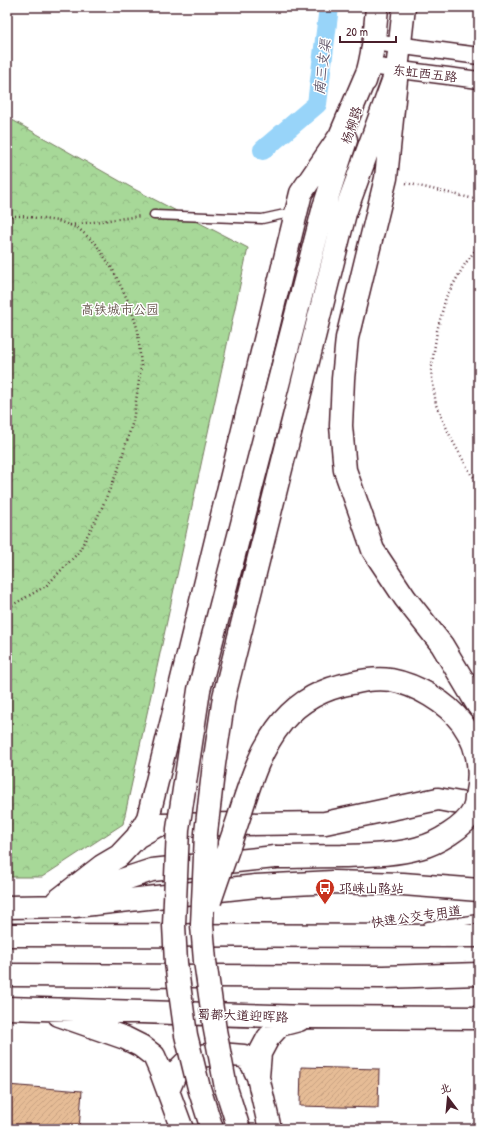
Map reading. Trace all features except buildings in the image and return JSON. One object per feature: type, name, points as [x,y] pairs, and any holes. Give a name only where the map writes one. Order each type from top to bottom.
[{"type":"main road","name":"杨柳路","points":[[212,1129],[199,1088],[186,1034],[176,963],[174,925],[178,829],[199,690],[324,207],[370,66],[377,7]]},
{"type":"main road","points":[[404,7],[386,178],[347,338],[343,379],[342,426],[345,470],[373,550],[405,598],[442,645],[479,707]]},
{"type":"main road","points":[[57,901],[102,866],[119,856],[137,837],[148,818],[301,193],[340,136],[370,66]]},
{"type":"main road","points":[[239,1129],[226,1088],[215,1030],[205,961],[202,925],[206,833],[214,764],[224,697],[345,213],[397,70]]},
{"type":"main road","points":[[7,906],[57,901],[152,870],[186,865],[275,857],[368,855],[420,848],[439,840],[460,827],[474,811],[479,786],[479,765],[473,744],[462,724],[447,707],[432,696],[412,687],[390,680],[367,680],[340,685],[319,693],[300,705],[283,722],[266,745],[251,778],[202,925]]},
{"type":"main road","points":[[137,837],[158,825],[325,823],[438,799],[476,806],[479,808]]},
{"type":"main road","points":[[7,906],[75,906],[256,886],[333,882],[403,884],[479,890]]},
{"type":"main road","points":[[7,936],[479,936]]},
{"type":"main road","points":[[7,975],[383,978],[479,974]]},
{"type":"main road","name":"蜀都大道迎晖路","points":[[7,1008],[307,1017],[479,1018]]},
{"type":"main road","points":[[37,1008],[126,1038],[141,1046],[154,1056],[182,1129]]},
{"type":"main road","points":[[258,1077],[260,1053],[268,1038],[280,1025],[307,1017]]},
{"type":"main road","points":[[168,1091],[176,1072],[185,1063],[198,1056],[220,1054],[244,1056],[252,1064],[258,1077],[270,1129]]},
{"type":"street","name":"东虹西五路","points":[[374,42],[479,56]]},
{"type":"street","name":"东虹西五路","points":[[370,66],[479,80]]},
{"type":"lane","points":[[154,215],[262,220],[296,211]]},
{"type":"lane","name":"快速公交专用道","points":[[356,937],[479,919]]},
{"type":"lane","points":[[383,978],[457,983]]},
{"type":"path","points":[[386,178],[479,200]]},
{"type":"path","points":[[70,225],[154,215]]},
{"type":"path","points":[[7,216],[22,216],[58,221],[78,228],[96,244],[114,270],[130,306],[138,331],[141,367],[133,421],[118,470],[100,512],[78,553],[46,586],[7,608]]},
{"type":"path","points":[[479,245],[465,264],[446,297],[437,331],[431,371],[436,405],[452,440],[471,474],[479,483]]},
{"type":"green space","name":"高铁城市公园","points":[[7,117],[134,189],[248,248],[123,824],[42,877],[7,877]]},
{"type":"waterway","name":"南三支渠","points":[[263,150],[317,104],[329,7]]},
{"type":"place","name":"邛崃山路站","points":[[325,905]]}]
